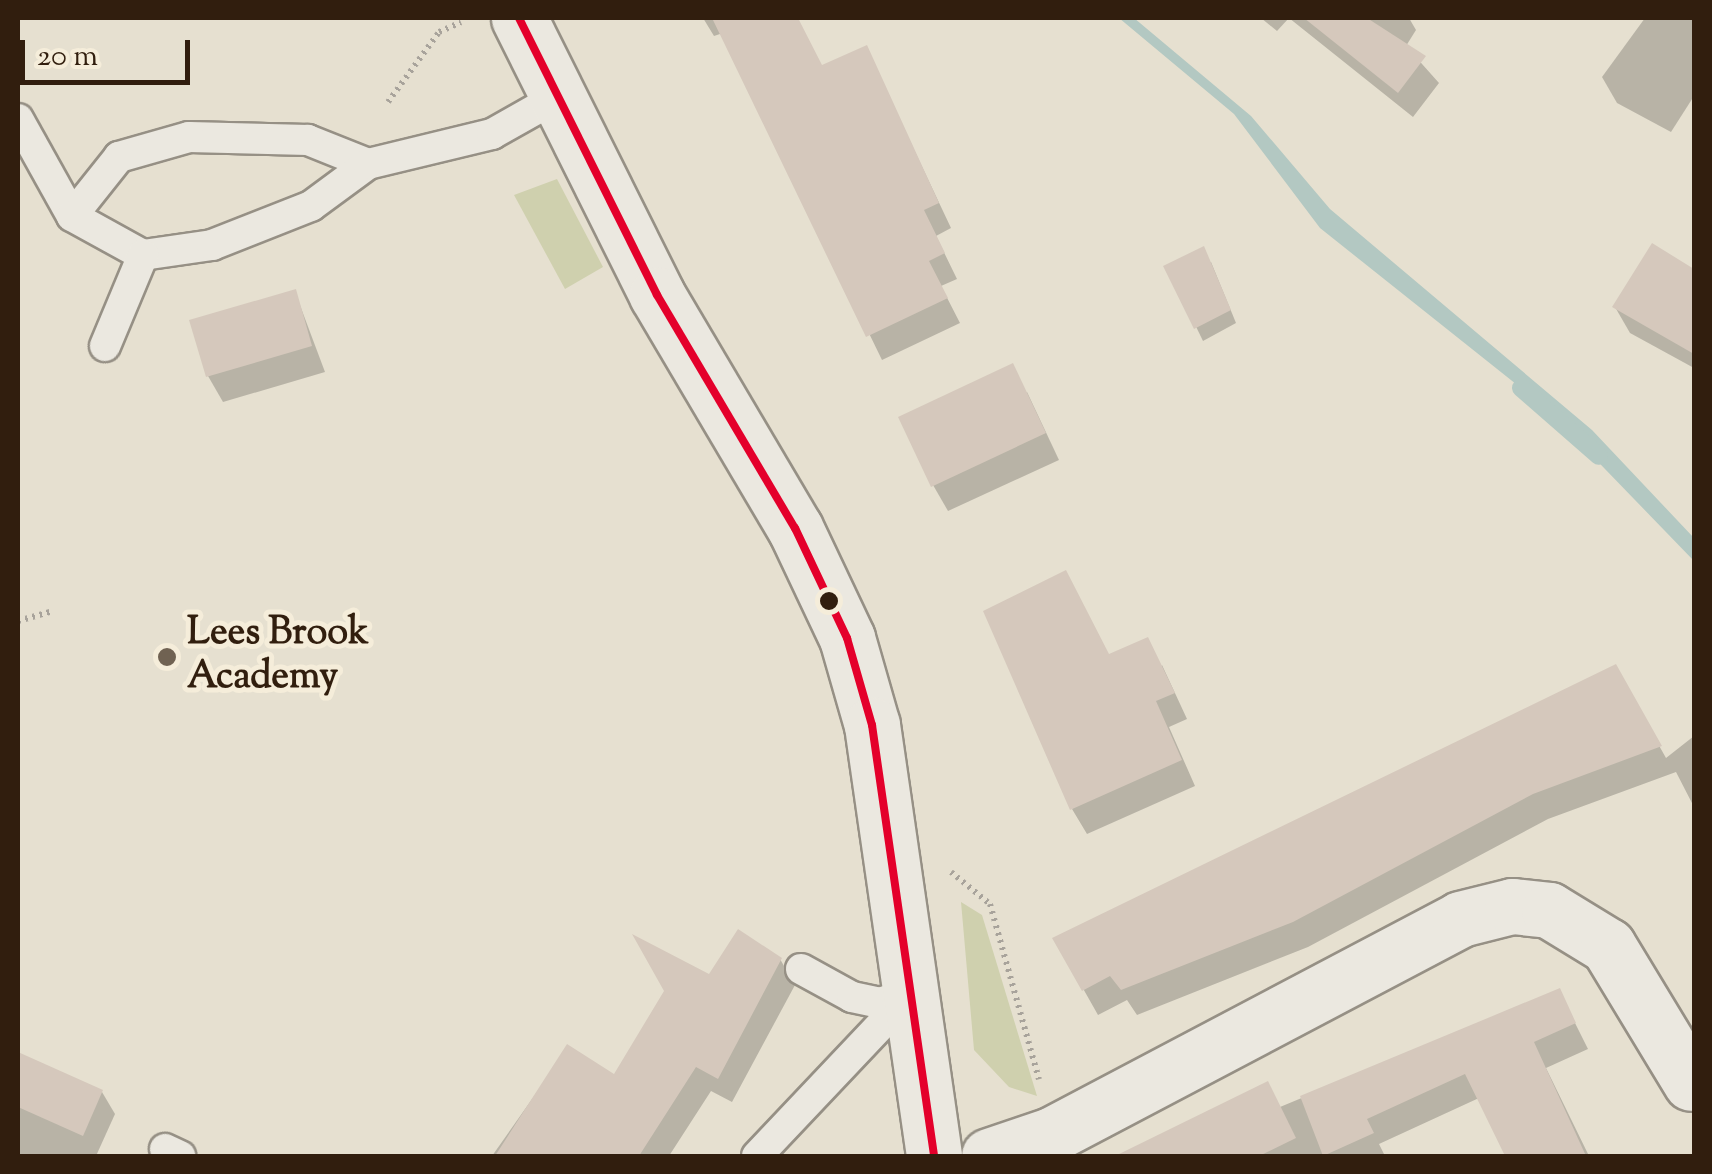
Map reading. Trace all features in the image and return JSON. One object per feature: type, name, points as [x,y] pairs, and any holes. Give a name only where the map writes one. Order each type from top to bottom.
[{"type":"street","points":[[519,18],[556,98],[846,638],[872,725],[934,1156]]},
{"type":"street","points":[[988,1156],[1051,1135],[1460,919],[1512,906],[1549,910],[1608,946],[1691,1083]]},
{"type":"lane","points":[[18,120],[72,216],[143,255],[212,245],[278,219],[368,164],[492,134],[556,98]]},
{"type":"lane","points":[[72,216],[119,157],[190,137],[308,140],[368,164]]},
{"type":"lane","points":[[105,346],[143,255]]},
{"type":"lane","points":[[800,970],[852,997],[880,1003],[912,992]]},
{"type":"lane","points":[[757,1156],[912,992]]},
{"type":"path","points":[[388,102],[439,32],[460,22]]},
{"type":"path","points":[[18,622],[53,611]]},
{"type":"path","points":[[890,847],[962,876],[990,904],[1014,968],[1051,1135]]},
{"type":"green space","points":[[557,179],[603,267],[565,289],[514,195]]},
{"type":"green space","points":[[961,902],[982,915],[1037,1096],[1009,1087],[974,1050]]},
{"type":"water","points":[[1119,18],[1134,18],[1251,116],[1330,209],[1592,430],[1694,538],[1694,561],[1546,408],[1320,228],[1234,114]]},
{"type":"building","points":[[712,18],[798,18],[822,65],[867,45],[939,203],[924,210],[945,253],[929,261],[948,298],[866,337]]},
{"type":"building","points":[[1304,18],[1367,18],[1426,56],[1398,93]]},
{"type":"building","points":[[1652,243],[1694,269],[1694,354],[1612,307]]},
{"type":"building","points":[[1204,246],[1231,310],[1194,329],[1163,266]]},
{"type":"building","points":[[296,289],[312,346],[206,377],[189,320]]},
{"type":"building","points":[[1013,363],[1046,433],[931,487],[898,417]]},
{"type":"building","points":[[1066,570],[1109,654],[1148,637],[1175,693],[1156,701],[1182,760],[1070,810],[983,611]]},
{"type":"building","points":[[1616,664],[1662,746],[1533,794],[1293,922],[1121,990],[1110,976],[1082,991],[1052,938]]},
{"type":"building","points":[[738,929],[782,958],[718,1079],[696,1067],[639,1156],[495,1156],[567,1044],[614,1074],[664,991],[632,934],[709,974]]},
{"type":"building","points":[[1560,988],[1576,1023],[1534,1042],[1586,1156],[1505,1156],[1465,1074],[1367,1119],[1374,1133],[1323,1156],[1300,1096]]},
{"type":"building","points":[[18,1052],[103,1090],[83,1136],[18,1107]]},
{"type":"building","points":[[1268,1081],[1296,1138],[1259,1156],[1115,1156]]},
{"type":"waterway","points":[[1521,388],[1599,456]]},
{"type":"transit line","points":[[519,18],[657,295],[795,528],[847,638],[872,725],[934,1156]]},
{"type":"place","name":"Lees Brook Academy","points":[[167,657]]}]
